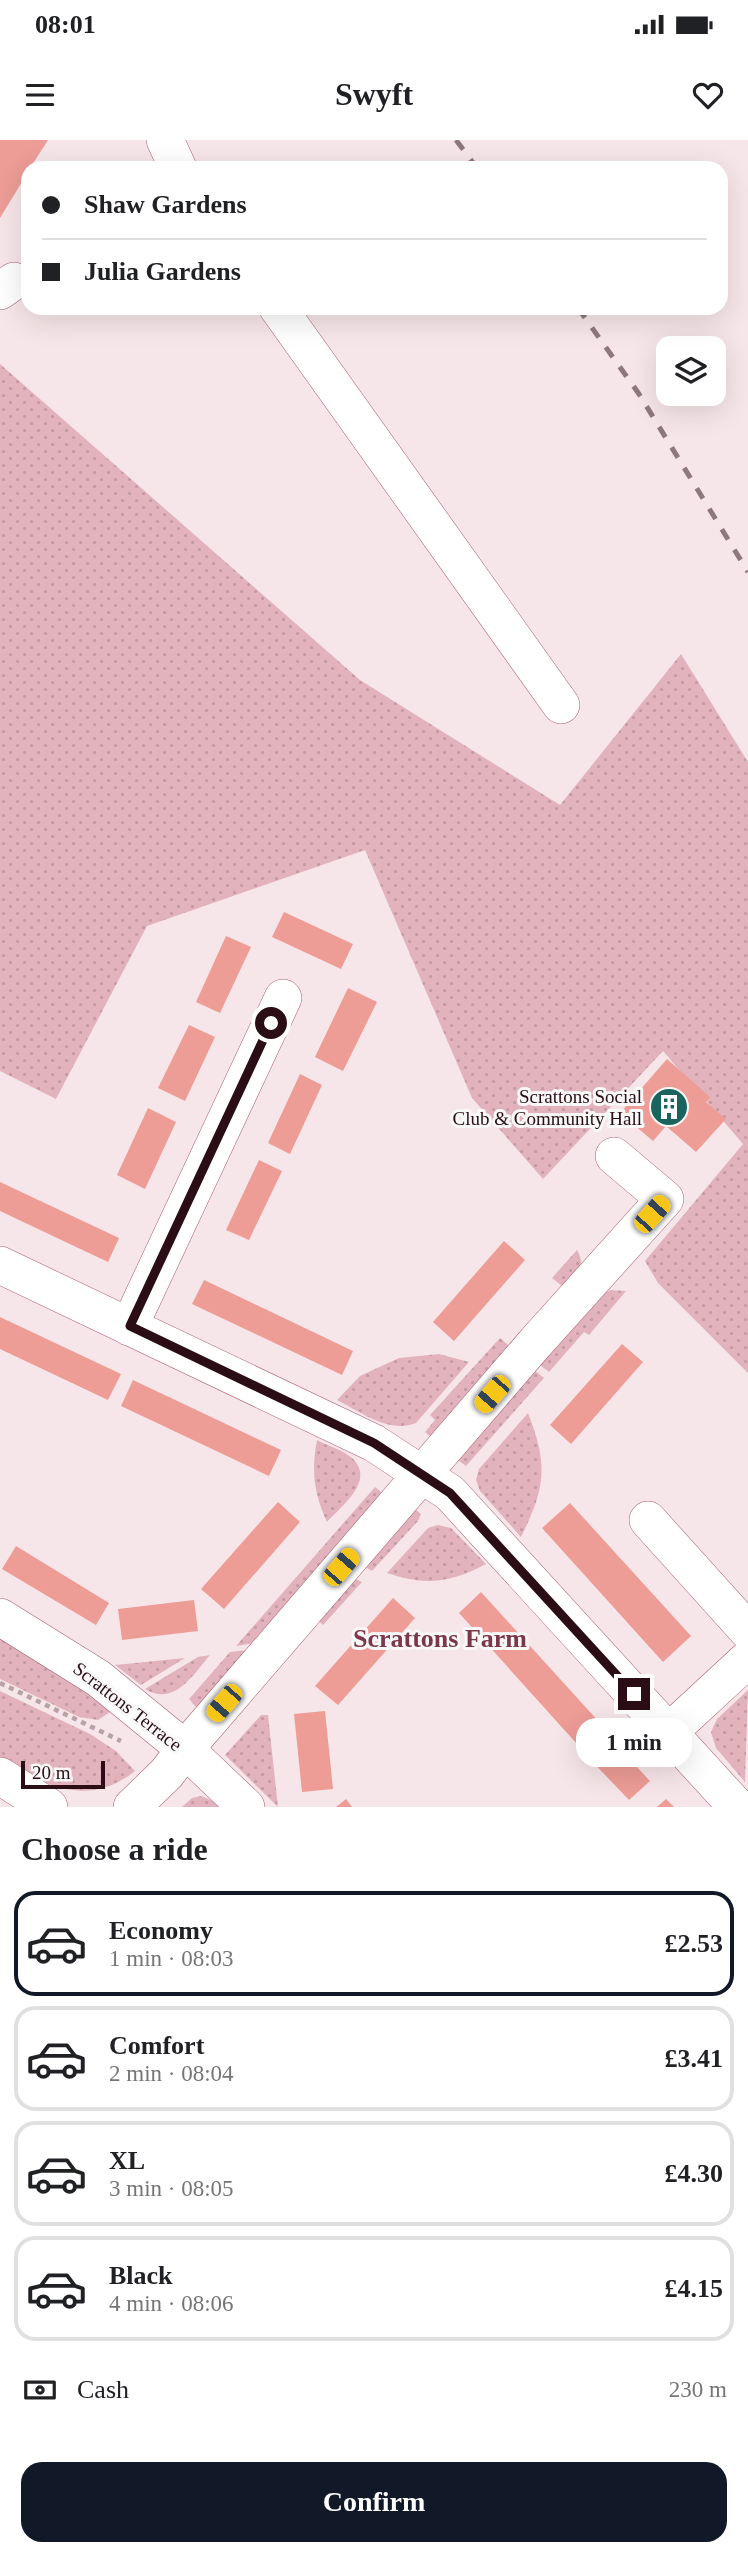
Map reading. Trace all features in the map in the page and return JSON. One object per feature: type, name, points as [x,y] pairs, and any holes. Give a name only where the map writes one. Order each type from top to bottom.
[{"type":"street","points":[[165,140],[175,161]]},
{"type":"street","points":[[283,315],[561,705]]},
{"type":"street","points":[[130,1326],[283,998]]},
{"type":"street","points":[[132,1807],[167,1773],[423,1473],[665,1199],[614,1156]]},
{"type":"street","points":[[0,1265],[374,1443],[423,1473],[450,1493],[737,1807]]},
{"type":"street","points":[[648,1520],[748,1631]]},
{"type":"street","name":"Scrattons Terrace","points":[[0,1618],[98,1678],[185,1749],[246,1807]]},
{"type":"street","points":[[668,1732],[748,1659]]},
{"type":"street","points":[[0,1776],[50,1807]]},
{"type":"path","points":[[0,1683],[125,1743]]},
{"type":"shaded area","points":[[0,364],[360,680],[560,805],[681,654],[748,762],[748,1373],[658,1283],[645,1261],[743,1144],[663,1051],[543,1179],[472,1098],[365,850],[147,926],[56,1099],[0,1071]]},
{"type":"shaded area","points":[[577,1250],[581,1266],[567,1290],[552,1278]]},
{"type":"shaded area","points":[[610,1290],[626,1291],[589,1335],[584,1332],[549,1372],[539,1364],[599,1296]]},
{"type":"shaded area","points":[[500,1338],[514,1350],[433,1439],[425,1432],[435,1420],[430,1415]]},
{"type":"shaded area","points":[[439,1354],[469,1362],[416,1423],[406,1426],[385,1424],[337,1400],[360,1376],[399,1358]]},
{"type":"shaded area","points":[[534,1370],[544,1378],[466,1466],[459,1461],[465,1446]]},
{"type":"shaded area","points":[[528,1413],[539,1447],[541,1475],[535,1504],[521,1537],[480,1491],[476,1480],[479,1469]]},
{"type":"shaded area","points":[[317,1440],[352,1458],[360,1475],[359,1484],[348,1501],[327,1522],[315,1482]]},
{"type":"shaded area","points":[[375,1487],[381,1492],[379,1502],[255,1643],[236,1646]]},
{"type":"shaded area","points":[[415,1509],[421,1514],[418,1521],[372,1571],[360,1564]]},
{"type":"shaded area","points":[[438,1525],[451,1528],[486,1564],[438,1581],[414,1580],[387,1573],[428,1528]]},
{"type":"shaded area","points":[[350,1576],[362,1582],[323,1625],[314,1617]]},
{"type":"shaded area","points":[[0,1630],[116,1708],[98,1720],[79,1717],[0,1679]]},
{"type":"shaded area","points":[[249,1650],[196,1707],[189,1699],[230,1652]]},
{"type":"shaded area","points":[[210,1655],[190,1679],[174,1691],[155,1694],[145,1689],[198,1657]]},
{"type":"shaded area","points":[[185,1658],[141,1685],[115,1665]]},
{"type":"shaded area","points":[[748,1690],[745,1782],[716,1748],[711,1732],[717,1719]]},
{"type":"shaded area","points":[[0,1691],[90,1734],[116,1751],[135,1771],[118,1782],[85,1791],[52,1785],[0,1759]]},
{"type":"shaded area","points":[[261,1715],[268,1715],[278,1807],[225,1755]]},
{"type":"shaded area","points":[[201,1796],[220,1807],[182,1807],[192,1798]]},
{"type":"building","points":[[0,140],[48,140],[34,161],[21,161],[21,184],[0,218]]},
{"type":"building","points":[[284,912],[353,944],[341,969],[272,937]]},
{"type":"building","points":[[226,936],[251,947],[220,1013],[196,1002]]},
{"type":"building","points":[[348,988],[377,1002],[343,1071],[315,1057]]},
{"type":"building","points":[[189,1025],[215,1037],[185,1101],[158,1088]]},
{"type":"building","name":"Scrattons Social Club & Community Hall","points":[[667,1059],[710,1097],[706,1102],[726,1119],[696,1152],[666,1126],[653,1141],[620,1113]]},
{"type":"building","points":[[300,1074],[322,1085],[290,1154],[268,1143]]},
{"type":"building","points":[[148,1108],[176,1122],[145,1189],[117,1175]]},
{"type":"building","points":[[259,1160],[282,1171],[249,1240],[226,1230]]},
{"type":"building","points":[[0,1182],[119,1238],[108,1262],[0,1211]]},
{"type":"building","points":[[504,1241],[525,1260],[454,1341],[433,1322]]},
{"type":"building","points":[[204,1280],[353,1351],[342,1375],[192,1304]]},
{"type":"building","points":[[0,1317],[121,1374],[108,1400],[0,1349]]},
{"type":"building","points":[[622,1344],[643,1362],[571,1444],[550,1425]]},
{"type":"building","points":[[133,1380],[281,1450],[269,1476],[121,1406]]},
{"type":"building","points":[[278,1502],[300,1522],[224,1609],[201,1589]]},
{"type":"building","points":[[570,1503],[691,1636],[663,1662],[542,1528]]},
{"type":"building","points":[[16,1546],[109,1603],[96,1625],[2,1569]]},
{"type":"building","points":[[481,1592],[600,1723],[577,1744],[459,1613]]},
{"type":"building","points":[[393,1598],[415,1618],[338,1705],[315,1686]]},
{"type":"building","points":[[194,1600],[198,1631],[122,1640],[118,1609]]},
{"type":"building","points":[[325,1711],[333,1789],[302,1792],[294,1714]]},
{"type":"building","points":[[608,1736],[650,1781],[629,1800],[587,1756]]},
{"type":"building","points":[[346,1799],[352,1807],[336,1807]]},
{"type":"building","points":[[666,1799],[674,1807],[657,1807]]},
{"type":"railway","points":[[456,140],[472,161]]},
{"type":"railway","points":[[583,315],[639,394],[748,572]]},
{"type":"place","name":"Scrattons Social Club & Community Hall","points":[[669,1107]]},
{"type":"district","name":"Scrattons Farm","points":[[440,1638]]},
{"type":"route","points":[[271,1023],[130,1326],[374,1443],[423,1473],[450,1493],[634,1694]]}]
